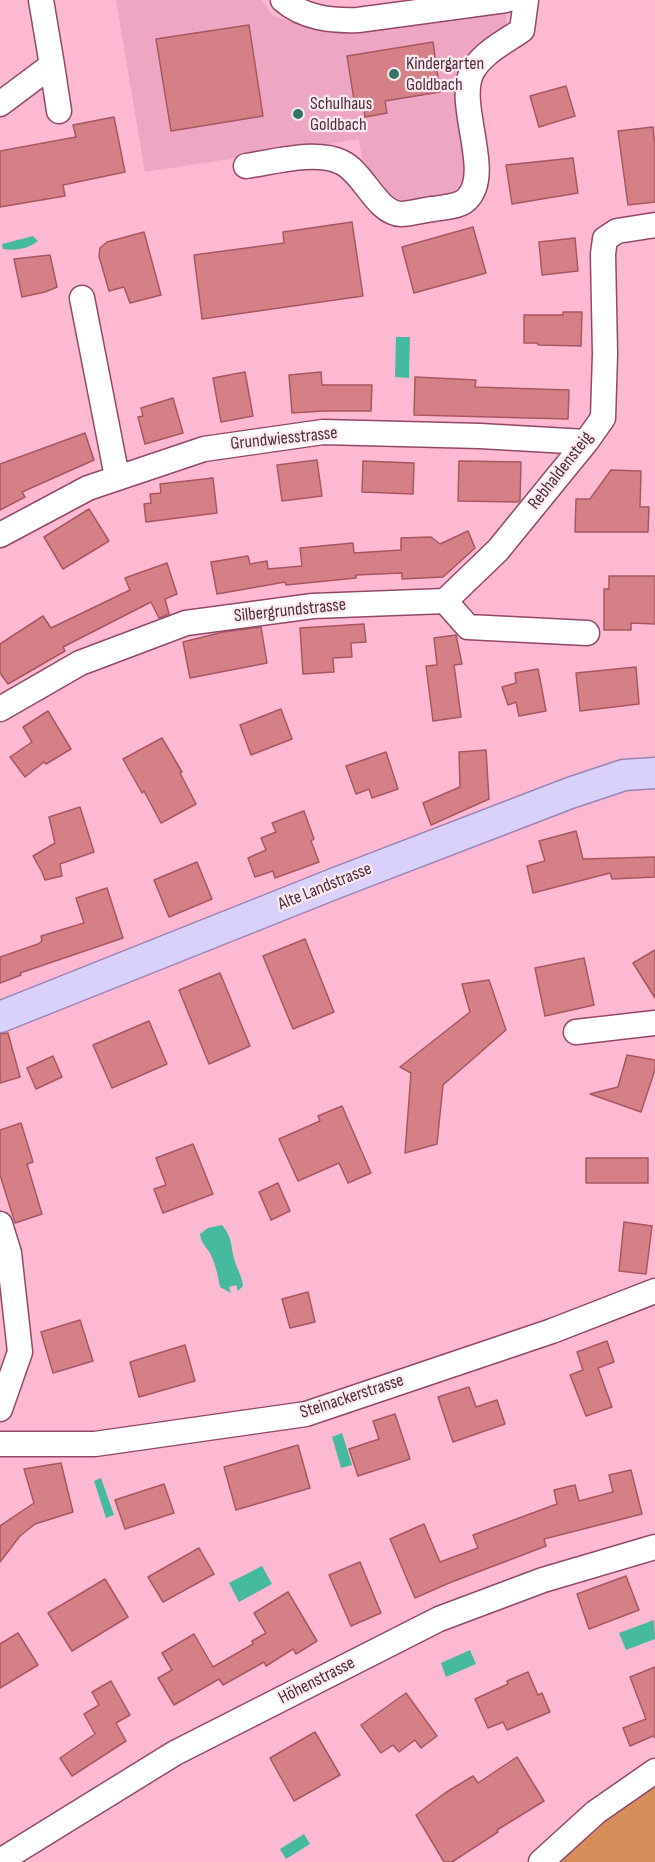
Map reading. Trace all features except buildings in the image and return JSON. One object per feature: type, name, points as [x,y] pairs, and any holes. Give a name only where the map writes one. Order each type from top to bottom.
[{"type":"main road","name":"Alte Landstrasse","points":[[0,1017],[336,883],[570,793],[624,775],[655,773]]},
{"type":"street","points":[[41,0],[59,111]]},
{"type":"street","points":[[283,0],[316,18],[340,20],[358,20],[506,0]]},
{"type":"street","points":[[246,166],[320,156],[342,162],[360,176],[385,209],[400,214],[452,206],[467,200],[474,188],[477,174],[467,91],[471,74],[482,58],[522,30],[526,0]]},
{"type":"street","points":[[0,105],[52,65]]},
{"type":"street","name":"Rebhaldensteig","points":[[445,601],[498,550],[603,418],[605,354],[603,254],[605,239],[617,231],[655,225]]},
{"type":"street","points":[[82,298],[117,477]]},
{"type":"street","name":"Grundwiesstrasse","points":[[0,535],[88,488],[204,449],[323,432],[480,436],[586,442]]},
{"type":"street","points":[[445,601],[468,627],[587,633]]},
{"type":"street","name":"Silbergrundstrasse","points":[[0,709],[80,663],[186,623],[313,606],[445,601]]},
{"type":"street","points":[[576,1032],[655,1023]]},
{"type":"street","points":[[0,1224],[9,1253],[20,1352],[0,1409]]},
{"type":"street","name":"Steinackerstrasse","points":[[0,1444],[95,1444],[306,1414],[552,1331],[655,1291]]},
{"type":"street","name":"Höhenstrasse","points":[[0,1862],[175,1753],[439,1619],[543,1580],[655,1546]]},
{"type":"street","points":[[540,1862],[596,1812],[655,1771]]},
{"type":"shaded area","name":"Schulhaus Goldbach","points":[[116,0],[262,0],[273,16],[328,32],[505,8],[508,28],[467,64],[469,177],[462,191],[448,197],[399,204],[364,173],[359,139],[145,172]]},
{"type":"shaded area","points":[[33,236],[38,241],[26,248],[3,249],[2,244]]},
{"type":"shaded area","points":[[396,337],[410,337],[409,378],[395,377]]},
{"type":"shaded area","points":[[222,1225],[230,1238],[243,1286],[238,1291],[236,1285],[229,1287],[231,1293],[220,1287],[213,1260],[200,1234],[208,1228]]},
{"type":"shaded area","points":[[342,1433],[352,1465],[341,1468],[332,1437]]},
{"type":"shaded area","points":[[101,1478],[114,1515],[106,1518],[94,1481]]},
{"type":"shaded area","points":[[262,1566],[272,1584],[239,1602],[229,1583]]},
{"type":"shaded area","points":[[654,1620],[655,1639],[626,1650],[619,1633]]},
{"type":"shaded area","points":[[470,1650],[476,1664],[446,1677],[441,1663]]},
{"type":"shaded area","points":[[655,1782],[655,1862],[557,1862],[619,1806]]},
{"type":"shaded area","points":[[304,1834],[310,1844],[286,1859],[280,1849]]},
{"type":"place","name":"Kindergarten Goldbach","points":[[394,74]]},
{"type":"place","name":"Schulhaus Goldbach","points":[[298,114]]}]
